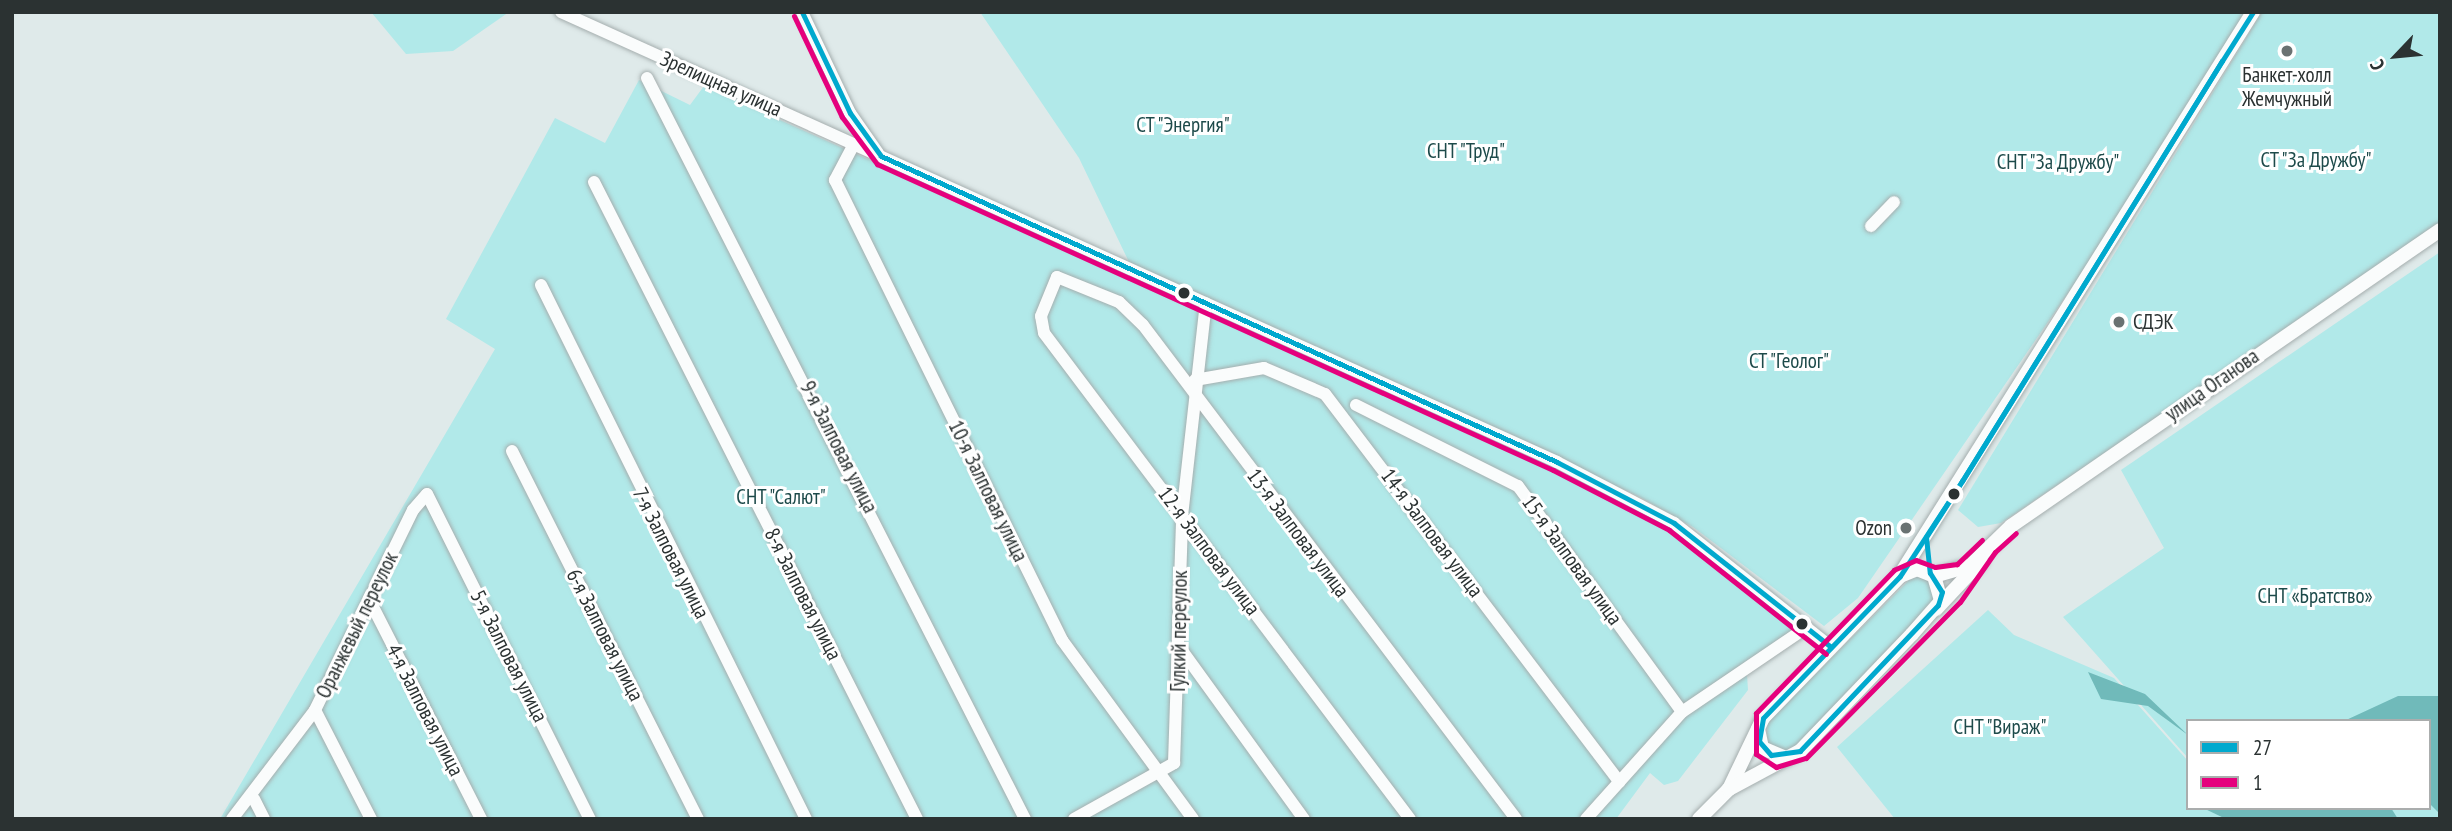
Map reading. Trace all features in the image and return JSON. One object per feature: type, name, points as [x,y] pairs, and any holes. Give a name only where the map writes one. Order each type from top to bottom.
[{"type":"main road","points":[[1701,818],[1728,789],[1758,729],[1899,576],[1926,537],[2253,12]]},
{"type":"main road","name":"улица Оганова","points":[[1899,576],[1911,570],[1932,574],[1960,572],[1988,546],[2440,230]]},
{"type":"main road","points":[[1926,537],[1932,574],[1942,592],[1935,610]]},
{"type":"main road","name":"улица Оганова","points":[[1728,789],[1800,751],[1935,610],[1976,572],[1988,546]]},
{"type":"main road","points":[[1758,729],[1762,748],[1785,758]]},
{"type":"street","name":"Зрелищная улица","points":[[561,12],[1557,462],[1674,523],[1831,647]]},
{"type":"street","name":"Зрелищная улица","points":[[802,12],[850,113],[881,156]]},
{"type":"street","name":"9-я Залповая улица","points":[[647,78],[1025,819]]},
{"type":"street","name":"10-я Залповая улица","points":[[854,144],[835,180],[1062,640],[1193,819]]},
{"type":"street","name":"8-я Залповая улица","points":[[594,182],[917,819]]},
{"type":"street","points":[[1871,226],[1894,202]]},
{"type":"street","name":"13-я Залповая улица","points":[[1057,277],[1119,302],[1143,325],[1193,386],[1516,819]]},
{"type":"street","name":"12-я Залповая улица","points":[[1057,277],[1040,325],[1410,819]]},
{"type":"street","name":"7-я Залповая улица","points":[[541,285],[806,819]]},
{"type":"street","name":"Гулкий переулок","points":[[1159,776],[1174,763],[1177,749],[1182,516],[1193,386],[1206,303]]},
{"type":"street","name":"14-я Залповая улица","points":[[1193,386],[1264,368],[1325,394],[1620,782]]},
{"type":"street","name":"15-я Залповая улица","points":[[1356,405],[1517,486],[1682,712]]},
{"type":"street","name":"6-я Залповая улица","points":[[512,451],[698,819]]},
{"type":"street","name":"Оранжевый переулок","points":[[232,819],[254,799],[315,710],[428,494]]},
{"type":"street","name":"5-я Залповая улица","points":[[428,494],[590,819]]},
{"type":"street","name":"4-я Залповая улица","points":[[370,601],[481,819]]},
{"type":"street","points":[[1586,819],[1682,712],[1807,627]]},
{"type":"street","points":[[1178,645],[1304,819]]},
{"type":"street","points":[[315,710],[371,819]]},
{"type":"street","points":[[1074,819],[1159,776]]},
{"type":"street","points":[[254,799],[264,819]]},
{"type":"green space","points":[[371,12],[509,12],[453,51],[406,54]]},
{"type":"green space","points":[[980,12],[2246,12],[2079,277],[1858,598],[1824,626],[1693,527],[1640,497],[1129,262],[1079,158]]},
{"type":"green space","name":"СТ \"За Дружбу\"","points":[[2262,12],[2440,12],[2440,227],[2001,523],[1978,527],[1958,510]]},
{"type":"green space","name":"СНТ \"Салют\"","points":[[639,80],[690,105],[704,86],[1534,457],[1684,534],[1805,631],[1733,681],[1747,675],[1748,690],[1678,781],[1664,785],[1650,773],[1616,819],[220,819],[495,349],[446,319],[555,118],[605,143]]},
{"type":"green space","name":"СНТ «Братство»","points":[[2440,252],[2440,819],[2241,819],[2234,810],[2431,810],[2431,719],[2186,719],[2186,756],[2063,617],[2164,548],[2121,470]]},
{"type":"green space","points":[[1913,576],[1927,578],[1935,592],[1932,604],[1795,747],[1784,752],[1766,742],[1768,722]]},
{"type":"green space","name":"СНТ \"Вираж\"","points":[[1988,610],[2014,635],[2114,678],[2186,759],[2186,810],[2231,810],[2238,819],[1895,819],[1837,747]]},
{"type":"shaded area","points":[[2088,672],[2145,694],[2186,734],[2148,706],[2101,699]]},
{"type":"shaded area","points":[[2398,696],[2440,696],[2440,814],[2431,805],[2431,719],[2348,719]]},
{"type":"shaded area","points":[[2207,810],[2392,810],[2398,819],[2226,819]]},
{"type":"transit line","name":"27","points":[[802,12],[850,113],[881,156],[1557,462],[1674,523],[1831,647]]},
{"type":"transit line","name":"27","points":[[2222,61],[2253,12]]},
{"type":"transit line","name":"1","points":[[794,16],[842,117],[877,164],[1553,470],[1669,530],[1826,654]]},
{"type":"transit line","name":"27","points":[[2060,323],[2222,61]]},
{"type":"transit line","name":"27","points":[[2060,323],[2222,61]]},
{"type":"transit line","name":"27","points":[[1962,481],[2060,323]]},
{"type":"transit line","name":"27","points":[[1962,481],[2060,323]]},
{"type":"transit line","name":"27","points":[[1962,481],[1926,537],[1930,573],[1942,592],[1938,605],[1800,751],[1771,755],[1759,741],[1763,718],[1900,576],[1962,481]]},
{"type":"transit line","name":"1","points":[[1982,540],[1957,564],[1935,567],[1916,560],[1894,570],[1756,713],[1756,754],[1776,767],[1806,758],[1960,602],[1995,552],[2016,533]]},
{"type":"place","name":"Банкет-холл Жемчужный","points":[[2287,51]]},
{"type":"place","name":"СДЭК","points":[[2119,322]]},
{"type":"place","name":"Ozon","points":[[1906,528]]},
{"type":"park label","name":"СТ \"Энергия\"","points":[[1183,125]]},
{"type":"park label","name":"СНТ \"Труд\"","points":[[1466,151]]},
{"type":"park label","name":"СНТ \"За Дружбу\"","points":[[2058,162]]},
{"type":"park label","name":"СТ \"Геолог\"","points":[[1789,361]]}]
